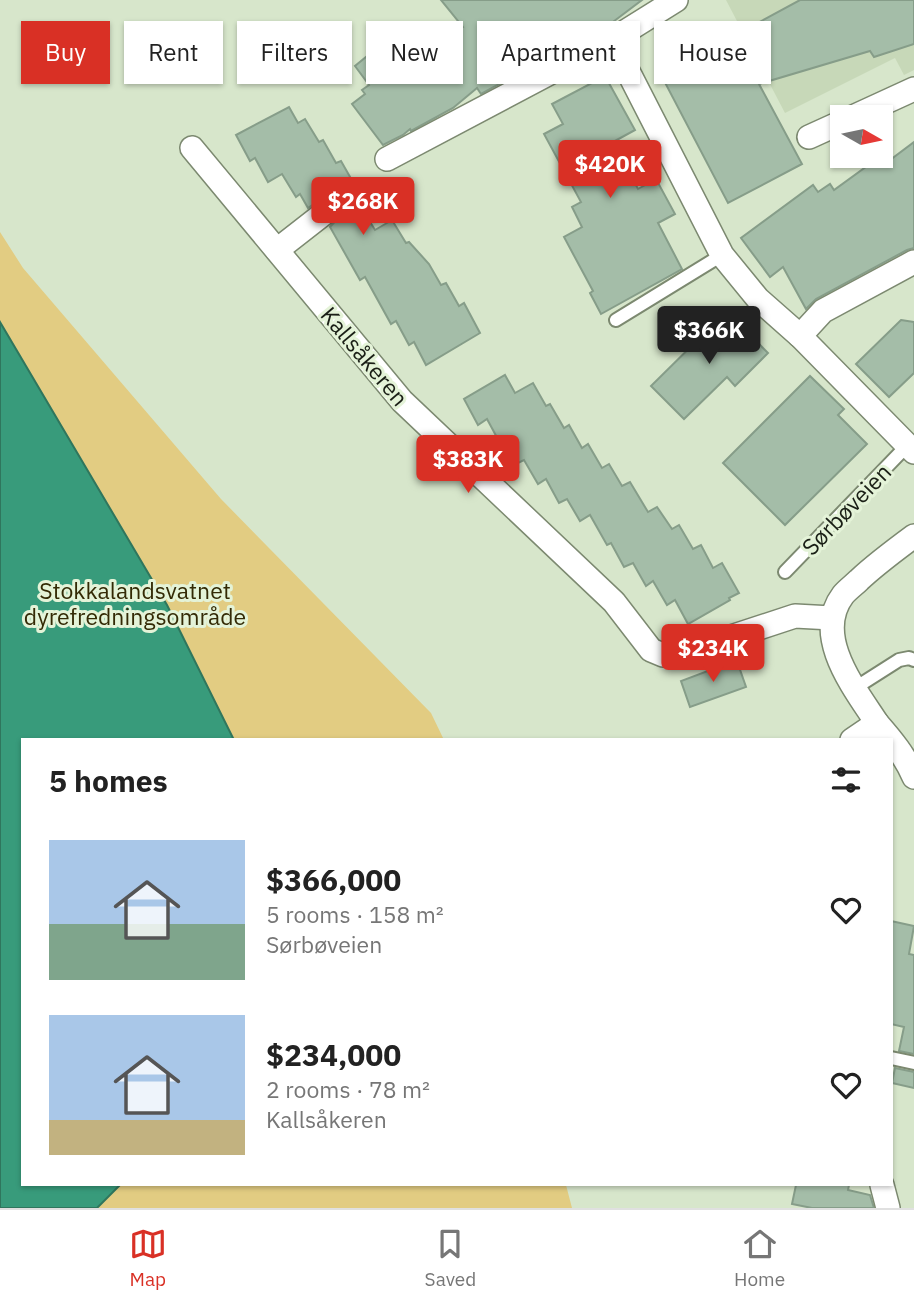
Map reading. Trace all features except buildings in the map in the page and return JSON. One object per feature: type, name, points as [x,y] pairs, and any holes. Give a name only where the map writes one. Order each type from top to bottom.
[{"type":"street","points":[[640,22],[676,0]]},
{"type":"street","points":[[387,159],[529,84]]},
{"type":"street","name":"Sørbøveien","points":[[635,84],[722,255],[758,299],[800,336],[912,446]]},
{"type":"street","points":[[879,105],[914,89]]},
{"type":"street","points":[[809,137],[830,127]]},
{"type":"street","name":"Kallsåkeren","points":[[192,148],[402,401],[614,602],[651,650],[663,655],[679,654],[794,616],[832,618]]},
{"type":"street","points":[[277,250],[327,211]]},
{"type":"street","points":[[800,336],[823,311],[914,262]]},
{"type":"street","points":[[889,738],[840,662],[833,639],[832,618],[842,596],[914,536]]},
{"type":"street","points":[[855,738],[877,723]]},
{"type":"street","points":[[893,743],[914,777]]},
{"type":"street","points":[[882,1186],[888,1208]]},
{"type":"lane","points":[[616,320],[722,255]]},
{"type":"lane","name":"Sørbøveien","points":[[785,572],[899,454],[912,446]]},
{"type":"lane","points":[[855,688],[900,660],[914,660]]},
{"type":"lane","points":[[893,1058],[914,1063]]},
{"type":"shaded area","points":[[726,0],[914,0],[914,70],[904,75],[895,58],[785,113],[770,84],[771,21],[737,21]]},
{"type":"shaded area","points":[[0,322],[167,605],[233,738],[21,738],[21,1186],[119,1186],[97,1208],[0,1208]]},
{"type":"green space","name":"Stokkalandsvatnet dyrefredningsområde","points":[[0,232],[23,268],[221,499],[431,713],[443,738],[21,738],[21,1186],[566,1186],[572,1208],[0,1208]]}]
